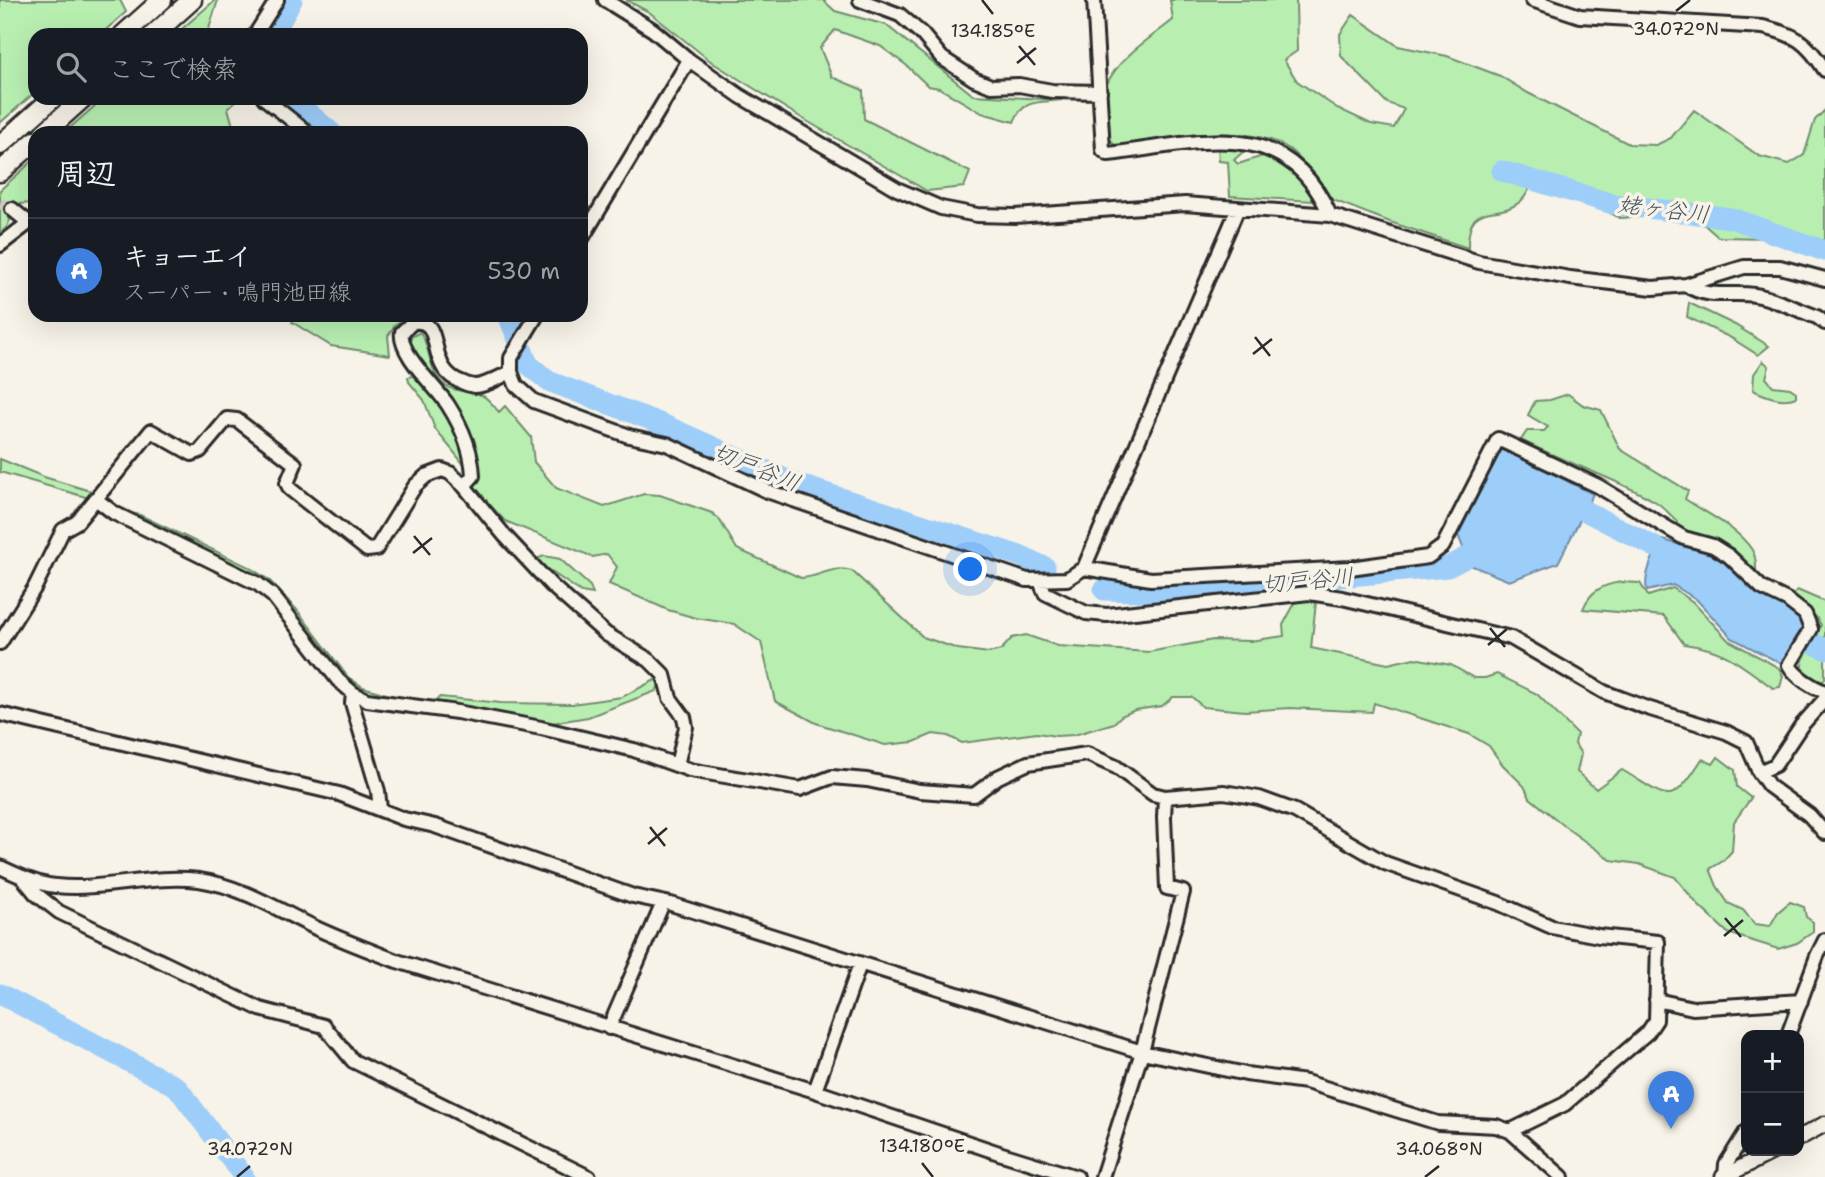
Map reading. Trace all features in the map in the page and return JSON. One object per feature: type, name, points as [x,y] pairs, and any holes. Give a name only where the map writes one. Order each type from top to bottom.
[{"type":"highway","points":[[131,28],[162,0]]},
{"type":"highway","points":[[161,28],[192,0]]},
{"type":"highway","points":[[0,145],[45,105]]},
{"type":"highway","points":[[52,126],[75,105]]},
{"type":"highway","points":[[0,172],[28,147]]},
{"type":"main road","points":[[1804,1135],[1825,1124]]},
{"type":"main road","points":[[1724,1176],[1764,1156]]},
{"type":"street","points":[[259,28],[277,0]]},
{"type":"street","points":[[605,0],[653,30],[740,96],[897,189],[941,208],[977,215],[1015,216],[1185,204],[1330,215],[1479,262],[1570,278],[1653,288],[1686,285],[1744,267],[1780,267],[1825,279]]},
{"type":"street","points":[[860,0],[900,15],[922,34],[942,58],[974,79],[991,86],[1019,85],[1052,91],[1100,92]]},
{"type":"street","points":[[1094,0],[1103,150],[1108,154],[1216,141],[1247,143],[1273,149],[1304,173],[1322,198],[1330,215]]},
{"type":"street","points":[[1531,0],[1580,16],[1763,27],[1790,34],[1804,43],[1825,70]]},
{"type":"street","points":[[588,228],[690,60]]},
{"type":"street","points":[[273,105],[299,126]]},
{"type":"street","points":[[533,322],[511,358],[516,385],[534,401],[608,430],[667,444],[768,491],[1027,580],[1067,579],[1084,568],[1238,208]]},
{"type":"street","points":[[12,209],[28,218]]},
{"type":"street","points":[[0,245],[28,223]]},
{"type":"street","points":[[1686,285],[1697,292],[1726,296],[1756,295],[1817,317],[1825,323]]},
{"type":"street","points":[[464,486],[473,476],[472,457],[462,430],[447,404],[403,347],[402,332],[413,322],[428,325],[434,334],[440,365],[456,381],[475,387],[512,373]]},
{"type":"street","points":[[0,643],[35,587],[63,530],[77,522],[97,500],[151,431],[192,454],[200,452],[228,419],[237,420],[295,464],[287,483],[290,489],[367,550],[376,549],[415,486],[426,476],[442,470],[450,473],[552,586],[606,634],[649,660],[664,675],[670,698],[684,717],[686,727],[677,765]]},
{"type":"street","points":[[1084,568],[1151,579],[1350,568],[1428,557],[1443,546],[1498,439],[1598,486],[1684,538],[1713,546],[1729,556],[1762,588],[1787,600],[1805,614],[1811,629],[1789,665],[1791,670],[1825,692]]},
{"type":"street","points":[[97,500],[114,513],[258,584],[273,596],[338,680],[353,693],[367,700],[457,712],[541,728],[634,750],[690,770],[800,789],[832,777],[867,780],[920,791],[974,795],[998,778],[1028,763],[1087,754],[1116,768],[1153,794],[1165,797],[1224,792],[1259,797],[1295,811],[1385,863],[1498,902],[1552,927],[1599,936],[1658,942],[1656,1020],[1648,1031],[1565,1104],[1510,1131]]},
{"type":"street","points":[[1040,581],[1045,593],[1086,613],[1107,615],[1309,593],[1342,598],[1511,638],[1604,692],[1647,709],[1726,732],[1746,742],[1759,772],[1769,786],[1809,815],[1825,833]]},
{"type":"street","points":[[353,693],[352,703],[378,792],[380,809]]},
{"type":"street","points":[[1759,772],[1775,765],[1801,726],[1825,699]]},
{"type":"street","points":[[0,714],[339,794],[404,819],[435,826],[633,895],[1142,1052],[1246,1074],[1307,1082],[1438,1123],[1496,1125],[1510,1131],[1562,1177]]},
{"type":"street","points":[[1102,1177],[1142,1052],[1183,892],[1167,888],[1165,797]]},
{"type":"street","points":[[0,867],[53,886],[84,887],[159,879],[200,880],[229,887],[331,935],[397,961],[815,1091],[1077,1177]]},
{"type":"street","points":[[22,877],[36,894],[59,912],[260,1009],[324,1026],[353,1061],[589,1177]]},
{"type":"street","points":[[609,1028],[663,903]]},
{"type":"street","points":[[1790,1030],[1825,940]]},
{"type":"street","points":[[815,1091],[860,964]]},
{"type":"street","points":[[1657,1000],[1693,1008],[1801,1001]]},
{"type":"street","points":[[1724,1176],[1726,1164],[1741,1140]]},
{"type":"green space","points":[[0,0],[120,0],[126,12],[108,28],[28,28],[28,98],[0,123]]},
{"type":"green space","points":[[215,0],[218,0],[209,28],[183,28]]},
{"type":"green space","points":[[626,0],[823,0],[835,11],[886,25],[973,95],[1062,100],[1027,105],[1014,122],[982,113],[939,88],[928,86],[880,46],[835,30],[820,48],[832,77],[863,90],[864,119],[970,172],[964,187],[927,191],[713,63],[649,12]]},
{"type":"green space","points":[[1170,0],[1296,0],[1297,51],[1284,60],[1297,81],[1337,108],[1371,124],[1394,128],[1404,109],[1387,103],[1341,56],[1340,34],[1353,15],[1398,46],[1447,56],[1500,76],[1629,144],[1656,145],[1671,138],[1694,110],[1759,156],[1789,164],[1804,155],[1815,120],[1825,110],[1825,239],[1818,244],[1770,238],[1718,237],[1699,220],[1666,216],[1620,218],[1536,176],[1528,192],[1513,207],[1478,216],[1469,232],[1468,248],[1333,200],[1316,183],[1309,190],[1313,201],[1230,196],[1228,162],[1219,161],[1218,146],[1246,149],[1234,160],[1238,164],[1266,155],[1299,178],[1310,170],[1286,147],[1268,139],[1247,135],[1202,134],[1116,147],[1107,135],[1106,86],[1126,58],[1173,20]]},
{"type":"green space","points":[[96,105],[231,105],[228,108],[233,126],[72,126]]},
{"type":"green space","points":[[28,165],[28,203],[17,204],[7,213],[10,220],[0,233],[0,190]]},
{"type":"green space","points":[[1689,303],[1735,325],[1769,346],[1758,355],[1731,338],[1687,317]]},
{"type":"green space","points":[[292,322],[399,322],[388,336],[390,355],[331,346]]},
{"type":"green space","points":[[420,332],[435,374],[440,380],[450,388],[483,396],[499,412],[505,406],[531,437],[534,462],[556,488],[604,507],[644,494],[660,495],[712,513],[719,519],[737,549],[801,578],[838,569],[852,571],[923,637],[958,649],[989,653],[1001,650],[1012,638],[1026,635],[1058,646],[1149,652],[1213,640],[1250,641],[1284,636],[1283,625],[1295,603],[1309,599],[1316,602],[1311,648],[1388,664],[1414,658],[1451,665],[1474,678],[1497,674],[1537,694],[1577,734],[1575,744],[1581,754],[1577,772],[1596,789],[1622,770],[1650,787],[1668,794],[1682,786],[1702,759],[1713,764],[1718,757],[1735,770],[1737,787],[1751,798],[1734,822],[1732,851],[1710,869],[1717,886],[1728,903],[1743,910],[1755,924],[1770,926],[1778,912],[1790,902],[1804,907],[1806,917],[1813,922],[1813,932],[1797,943],[1778,949],[1728,933],[1698,905],[1675,877],[1639,864],[1611,860],[1572,832],[1530,798],[1524,786],[1489,746],[1469,734],[1374,703],[1372,712],[1290,708],[1245,711],[1203,707],[1192,697],[1173,697],[1162,706],[1135,710],[1121,716],[1114,723],[1074,735],[1037,733],[962,743],[948,736],[933,734],[914,742],[885,745],[816,723],[775,701],[761,642],[734,624],[668,610],[609,584],[617,567],[607,554],[593,557],[505,521],[476,490],[462,462],[435,429],[424,400],[409,382],[408,377],[413,376],[432,394],[444,394],[410,345],[409,338]]},
{"type":"green space","points":[[1763,361],[1769,366],[1766,378],[1773,386],[1790,388],[1796,392],[1796,397],[1780,399],[1753,390],[1754,374]]},
{"type":"green space","points":[[1568,394],[1583,405],[1601,410],[1620,449],[1688,491],[1685,499],[1738,534],[1754,553],[1756,577],[1725,547],[1675,527],[1677,521],[1656,502],[1521,440],[1527,431],[1544,431],[1548,427],[1528,415],[1535,401],[1550,400]]},
{"type":"green space","points":[[0,459],[44,477],[94,492],[89,498],[0,472]]},
{"type":"green space","points":[[131,513],[249,567],[269,580],[297,610],[348,677],[363,687],[393,696],[393,701],[371,696],[348,684],[280,597],[132,518]]},
{"type":"green space","points":[[544,556],[560,559],[590,586],[593,594],[581,592],[534,560]]},
{"type":"green space","points":[[1621,582],[1640,583],[1648,596],[1673,588],[1693,602],[1728,640],[1779,668],[1783,676],[1780,687],[1773,688],[1723,654],[1684,644],[1664,616],[1583,609],[1589,598],[1598,590]]},
{"type":"green space","points":[[1797,590],[1825,602],[1825,679],[1820,683],[1801,670],[1803,660],[1821,625],[1816,617],[1792,598]]},
{"type":"green space","points":[[655,680],[660,684],[656,691],[588,717],[546,724],[428,705],[440,697],[501,703],[572,704],[622,697]]},
{"type":"water","points":[[1502,448],[1593,494],[1558,563],[1509,581],[1470,565],[1458,535]]},
{"type":"water","points":[[1663,540],[1717,555],[1757,590],[1801,618],[1805,630],[1782,664],[1732,638],[1696,599],[1673,585],[1647,591],[1650,564]]},
{"type":"waterway","name":"切戸谷川","points":[[277,28],[292,0]]},
{"type":"waterway","name":"切戸谷川","points":[[299,105],[324,126]]},
{"type":"waterway","name":"姥ヶ谷川","points":[[1502,171],[1613,204],[1731,218],[1825,251]]},
{"type":"waterway","name":"切戸谷川","points":[[511,322],[528,364],[548,381],[662,424],[794,483],[1020,556],[1045,567]]},
{"type":"waterway","name":"切戸谷川","points":[[1585,511],[1657,548]]},
{"type":"waterway","name":"切戸谷川","points":[[1104,590],[1174,592],[1448,567],[1467,557]]},
{"type":"waterway","name":"切戸谷川","points":[[1811,642],[1825,649]]},
{"type":"waterway","points":[[0,994],[177,1087],[244,1177]]},
{"type":"tunnel","points":[[0,203],[12,209]]},
{"type":"place","name":"キョーエイ","points":[[1671,1129]]}]
